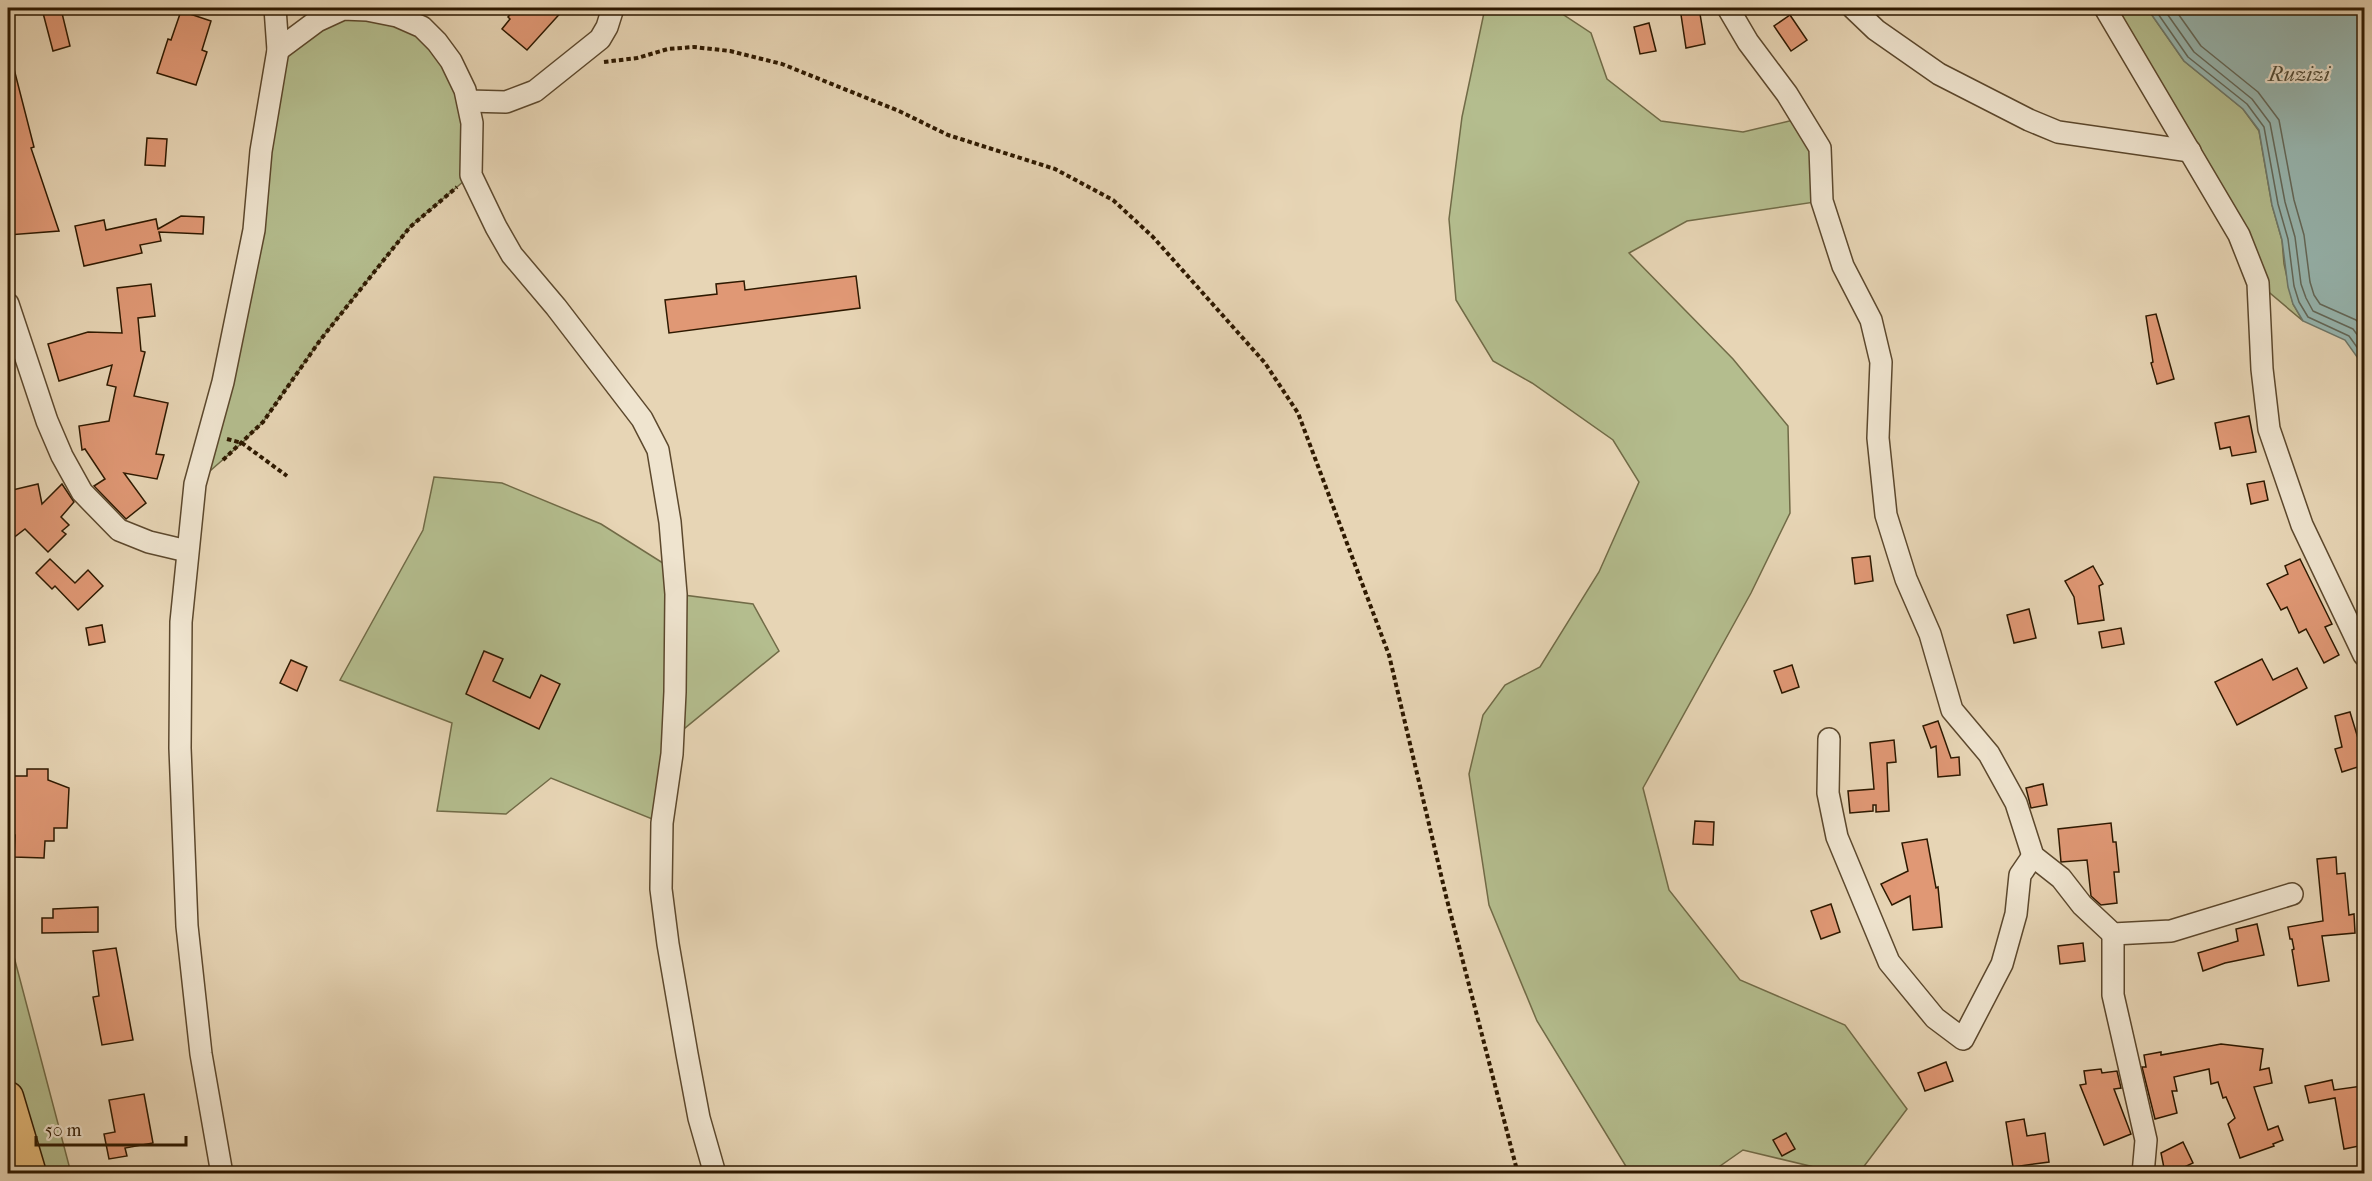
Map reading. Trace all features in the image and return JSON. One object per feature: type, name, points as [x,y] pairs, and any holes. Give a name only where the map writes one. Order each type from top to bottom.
[{"type":"highway","points":[[8,1097],[31,1173]]},
{"type":"street","points":[[222,1173],[201,1054],[187,926],[180,748],[181,622],[195,484],[241,303],[254,230],[261,151],[278,50],[275,8]]},
{"type":"street","points":[[468,100],[506,102],[535,91],[600,39],[608,27],[613,8]]},
{"type":"street","points":[[1728,8],[1748,42],[1787,94],[1820,148],[1822,201],[1843,266],[1871,320],[1881,362],[1878,438],[1886,515],[1906,579],[1930,634],[1952,710],[1989,754],[2016,803],[2033,856],[2061,878],[2082,905],[2114,934],[2171,931],[2292,894]]},
{"type":"street","points":[[1853,8],[1876,30],[1939,74],[2029,120],[2058,132],[2190,151]]},
{"type":"street","points":[[2104,8],[2239,235],[2258,283],[2262,369],[2268,429],[2302,525],[2364,656]]},
{"type":"street","points":[[278,50],[317,21],[343,9],[367,10],[397,16],[422,27],[437,42],[451,61],[468,100],[472,123],[471,175],[512,255],[562,315],[652,435],[663,469],[676,594],[672,754],[662,823],[661,890],[668,944],[699,1118],[715,1173]]},
{"type":"street","points":[[8,304],[47,422],[82,492],[119,530],[149,542],[187,550]]},
{"type":"street","points":[[1829,739],[1828,793],[1837,837],[1889,962],[1935,1018],[1963,1039],[2002,964],[2016,914],[2020,875],[2033,856]]},
{"type":"street","points":[[2114,934],[2113,995],[2146,1140],[2143,1173]]},
{"type":"path","points":[[565,67],[637,58],[668,49],[694,47],[730,51],[782,64],[899,111],[948,135],[1055,169],[1113,200],[1153,237],[1265,363],[1298,413],[1389,655],[1446,896],[1518,1173]]},
{"type":"path","points":[[195,484],[263,422],[321,339],[410,227],[471,175]]},
{"type":"path","points":[[209,433],[242,443],[287,476]]},
{"type":"green space","points":[[1485,8],[1564,8],[1564,15],[1591,33],[1607,79],[1661,121],[1743,132],[1802,118],[1822,201],[1687,221],[1629,253],[1733,359],[1788,426],[1790,513],[1751,593],[1643,788],[1669,890],[1740,980],[1845,1025],[1907,1109],[1859,1173],[1839,1173],[1743,1150],[1710,1173],[1630,1173],[1537,1021],[1489,905],[1469,774],[1483,715],[1505,685],[1540,667],[1599,572],[1639,482],[1613,440],[1532,383],[1493,361],[1456,300],[1449,219],[1462,117]]},
{"type":"green space","points":[[2105,8],[2147,8],[2184,61],[2243,109],[2259,131],[2293,304],[2303,321],[2258,283]]},
{"type":"green space","points":[[397,16],[451,61],[471,175],[410,227],[321,339],[263,422],[195,484],[278,50],[317,21]]},
{"type":"green space","points":[[434,477],[502,483],[601,524],[674,570],[676,594],[753,604],[779,651],[673,738],[662,823],[551,778],[506,814],[437,811],[452,723],[340,680],[423,530]]},
{"type":"green space","points":[[8,934],[71,1173],[8,1173]]},
{"type":"water","name":"Ruzizi","points":[[2147,8],[2364,8],[2364,378],[2360,361],[2345,340],[2303,321],[2293,304],[2259,130],[2243,109],[2184,61]]},
{"type":"building","points":[[516,8],[565,8],[527,50],[502,29]]},
{"type":"building","points":[[1680,8],[1699,8],[1705,44],[1686,48]]},
{"type":"building","points":[[61,9],[70,46],[53,51],[43,13]]},
{"type":"building","points":[[181,11],[211,21],[202,50],[207,52],[196,85],[157,73],[168,39],[171,40]]},
{"type":"building","points":[[1790,15],[1807,40],[1791,51],[1774,26]]},
{"type":"building","points":[[1649,23],[1656,51],[1640,54],[1634,27]]},
{"type":"building","points":[[13,65],[34,147],[31,148],[59,231],[8,235],[8,66]]},
{"type":"building","points":[[147,138],[167,139],[165,166],[145,165]]},
{"type":"building","points":[[181,216],[204,217],[203,234],[159,232],[161,241],[140,245],[142,253],[84,266],[75,226],[104,220],[106,230],[156,219],[158,229]]},
{"type":"building","points":[[856,276],[860,308],[669,333],[665,300],[717,294],[716,284],[744,281],[745,290]]},
{"type":"building","points":[[151,284],[155,316],[138,318],[141,351],[145,352],[134,396],[168,403],[156,454],[164,455],[157,479],[124,473],[146,503],[126,519],[94,486],[105,479],[85,449],[82,450],[79,426],[109,421],[116,387],[107,385],[112,365],[59,381],[48,344],[88,332],[122,333],[117,288]]},
{"type":"building","points":[[2156,314],[2174,379],[2157,384],[2151,363],[2153,362],[2146,316]]},
{"type":"building","points":[[2249,416],[2256,452],[2232,456],[2230,447],[2220,449],[2215,423]]},
{"type":"building","points":[[2264,481],[2268,500],[2251,504],[2247,484]]},
{"type":"building","points":[[38,484],[42,504],[62,484],[74,502],[61,517],[69,525],[62,531],[66,534],[48,552],[25,529],[8,542],[8,491]]},
{"type":"building","points":[[1870,556],[1873,581],[1855,584],[1852,558]]},
{"type":"building","points":[[50,559],[75,583],[88,570],[103,586],[78,610],[55,586],[52,589],[36,573]]},
{"type":"building","points":[[2300,559],[2332,624],[2325,627],[2339,655],[2324,663],[2306,629],[2299,633],[2287,607],[2281,610],[2267,584],[2288,574],[2285,566]]},
{"type":"building","points":[[2093,566],[2103,584],[2099,586],[2104,620],[2078,624],[2074,597],[2065,581]]},
{"type":"building","points":[[2029,609],[2036,638],[2014,643],[2007,615]]},
{"type":"building","points":[[102,625],[105,642],[89,645],[86,628]]},
{"type":"building","points":[[2121,628],[2124,644],[2102,648],[2099,632]]},
{"type":"building","points":[[484,651],[503,659],[493,681],[530,698],[541,675],[560,684],[539,729],[466,694]]},
{"type":"building","points":[[2262,659],[2273,680],[2297,668],[2307,688],[2237,725],[2215,682]]},
{"type":"building","points":[[291,660],[307,667],[297,691],[280,683]]},
{"type":"building","points":[[1792,665],[1799,687],[1782,693],[1774,671]]},
{"type":"building","points":[[2350,712],[2364,765],[2342,772],[2335,749],[2342,747],[2335,716]]},
{"type":"building","points":[[1938,721],[1951,758],[1959,757],[1960,775],[1938,777],[1936,746],[1931,748],[1923,726]]},
{"type":"building","points":[[1894,740],[1896,762],[1887,763],[1889,811],[1876,812],[1876,805],[1873,805],[1873,811],[1850,813],[1848,791],[1874,789],[1870,743]]},
{"type":"building","points":[[27,769],[48,769],[48,780],[69,788],[67,828],[54,828],[54,841],[45,841],[44,858],[14,857],[15,835],[8,832],[8,776],[27,776]]},
{"type":"building","points":[[2043,784],[2047,805],[2031,808],[2026,788]]},
{"type":"building","points":[[1695,821],[1714,822],[1713,845],[1693,844]]},
{"type":"building","points":[[2111,823],[2113,842],[2116,842],[2119,872],[2114,872],[2117,903],[2101,905],[2091,896],[2087,860],[2061,862],[2058,829]]},
{"type":"building","points":[[1927,839],[1936,888],[1938,887],[1942,927],[1913,930],[1910,896],[1892,905],[1881,884],[1908,871],[1902,843]]},
{"type":"building","points":[[2336,857],[2337,874],[2345,873],[2349,915],[2354,914],[2355,933],[2322,936],[2329,981],[2298,986],[2292,950],[2294,949],[2288,927],[2323,921],[2317,859]]},
{"type":"building","points":[[1831,904],[1840,932],[1821,939],[1811,911]]},
{"type":"building","points":[[98,907],[98,932],[42,933],[42,918],[53,918],[53,909]]},
{"type":"building","points":[[2257,924],[2264,955],[2225,963],[2203,971],[2198,953],[2238,941],[2236,929]]},
{"type":"building","points":[[2083,943],[2085,961],[2060,964],[2058,946]]},
{"type":"building","points":[[116,948],[133,1040],[102,1045],[93,997],[99,996],[93,951]]},
{"type":"building","points":[[2221,1044],[2263,1049],[2260,1070],[2269,1068],[2272,1083],[2254,1087],[2268,1130],[2278,1126],[2283,1140],[2273,1144],[2274,1146],[2240,1158],[2228,1124],[2235,1118],[2226,1097],[2223,1098],[2218,1082],[2211,1084],[2209,1069],[2174,1077],[2177,1091],[2172,1091],[2177,1113],[2155,1119],[2142,1067],[2146,1067],[2144,1055],[2161,1052],[2161,1055]]},
{"type":"building","points":[[1946,1062],[1953,1081],[1925,1091],[1918,1073]]},
{"type":"building","points":[[2101,1069],[2102,1073],[2117,1071],[2121,1088],[2114,1089],[2131,1134],[2104,1145],[2080,1085],[2086,1084],[2084,1071]]},
{"type":"building","points":[[2332,1080],[2334,1090],[2362,1086],[2364,1145],[2344,1149],[2335,1098],[2309,1103],[2305,1086]]},
{"type":"building","points":[[144,1094],[153,1143],[125,1148],[127,1156],[109,1159],[104,1134],[115,1132],[109,1100]]},
{"type":"building","points":[[2024,1119],[2027,1136],[2045,1133],[2049,1162],[2013,1167],[2006,1122]]},
{"type":"building","points":[[1786,1133],[1795,1149],[1782,1156],[1773,1140]]},
{"type":"building","points":[[2183,1142],[2193,1163],[2172,1173],[2165,1173],[2161,1153]]}]
